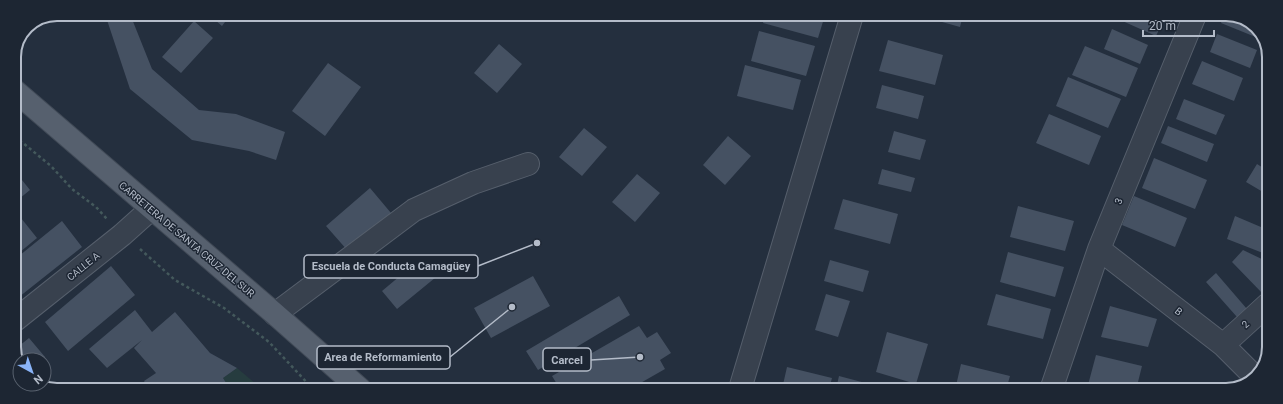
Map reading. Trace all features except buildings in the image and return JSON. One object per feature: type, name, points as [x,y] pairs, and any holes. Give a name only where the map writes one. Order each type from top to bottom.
[{"type":"main road","name":"CARRETERA DE SANTA CRUZ DEL SUR","points":[[21,96],[353,383]]},
{"type":"street","points":[[742,383],[850,21]]},
{"type":"street","name":"3","points":[[1053,383],[1098,249],[1193,21]]},
{"type":"street","points":[[275,314],[414,210],[473,183],[528,164]]},
{"type":"street","name":"CALLE A","points":[[21,315],[122,235],[151,209]]},
{"type":"street","name":"B","points":[[1098,249],[1223,345],[1251,373]]},
{"type":"street","name":"2","points":[[1223,345],[1262,309]]},
{"type":"path","points":[[21,142],[51,166],[72,189],[96,207],[122,235],[149,256],[175,280],[224,308],[269,342],[307,383]]},
{"type":"green space","points":[[237,368],[255,383],[226,383],[223,378]]},
{"type":"place","name":"Escuela de Conducta Camagüey","points":[[537,243]]},
{"type":"place","name":"Area de Reformamiento","points":[[512,307]]},
{"type":"place","name":"Carcel","points":[[640,357]]}]
